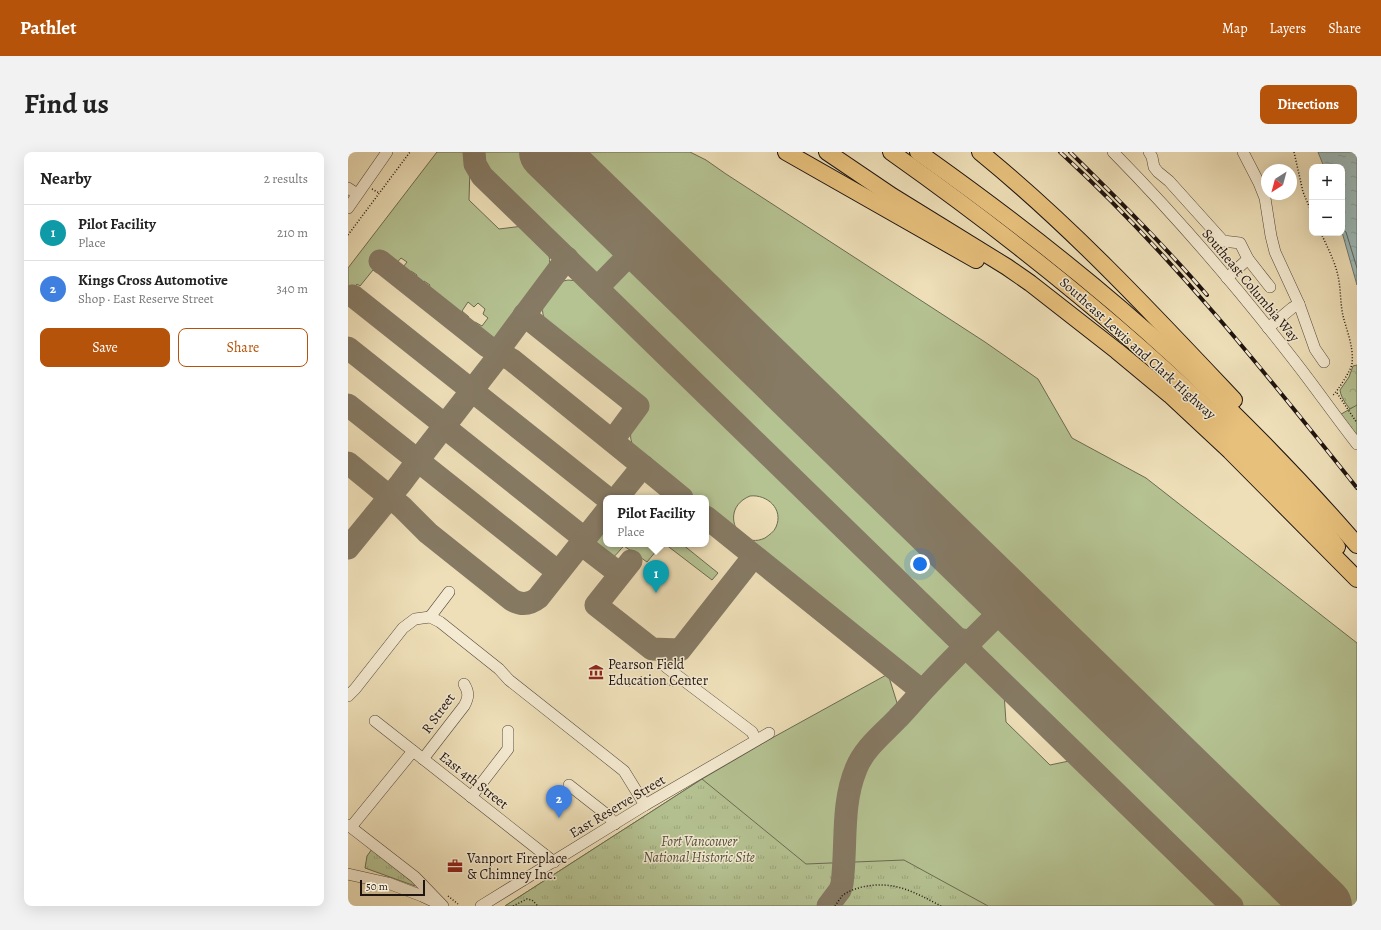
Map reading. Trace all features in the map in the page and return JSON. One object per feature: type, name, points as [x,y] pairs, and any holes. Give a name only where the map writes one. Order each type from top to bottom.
[{"type":"highway","points":[[786,152],[901,219],[1026,288],[1084,325]]},
{"type":"highway","points":[[827,152],[892,196],[1007,267],[1117,351],[1170,395],[1230,451],[1357,579]]},
{"type":"highway","name":"Southeast Lewis and Clark Highway","points":[[892,152],[1032,256],[1151,356],[1219,420],[1292,495],[1330,537],[1357,574]]},
{"type":"highway","name":"Southeast Lewis and Clark Highway","points":[[918,152],[1002,213],[1045,247],[1124,312],[1176,358],[1242,422],[1336,520],[1357,545]]},
{"type":"highway","points":[[980,152],[1034,198],[1073,234],[1207,371],[1248,415],[1336,520]]},
{"type":"street","points":[[348,208],[352,191],[387,152]]},
{"type":"street","name":"Southeast Columbia Way","points":[[1113,152],[1193,238],[1227,278],[1268,328],[1357,444]]},
{"type":"street","points":[[1149,152],[1152,157],[1154,167],[1158,172],[1169,181],[1223,241],[1240,243],[1248,259],[1270,287]]},
{"type":"street","points":[[1243,152],[1265,198],[1270,236],[1275,252],[1299,304],[1315,349],[1324,362]]},
{"type":"street","points":[[1227,278],[1248,259]]},
{"type":"street","points":[[1268,328],[1299,304]]},
{"type":"street","points":[[430,617],[449,592]]},
{"type":"street","points":[[348,696],[403,628],[415,619],[430,617],[446,627],[499,669],[509,680],[624,771],[645,805]]},
{"type":"street","points":[[666,667],[752,732],[756,740]]},
{"type":"street","name":"R Street","points":[[423,759],[468,699],[468,691],[464,684]]},
{"type":"street","name":"East 4th Street","points":[[375,721],[554,862]]},
{"type":"street","points":[[470,796],[508,749],[508,731]]},
{"type":"street","name":"East Reserve Street","points":[[481,906],[645,805],[768,733]]},
{"type":"street","points":[[413,751],[350,826],[415,877],[443,906]]},
{"type":"street","points":[[569,785],[606,814],[615,824]]},
{"type":"street","points":[[348,874],[388,883],[443,906]]},
{"type":"path","points":[[348,235],[410,152]]},
{"type":"path","points":[[1294,152],[1303,192],[1309,206]]},
{"type":"path","points":[[1322,236],[1338,276],[1352,364],[1349,372],[1336,392],[1357,423]]},
{"type":"path","points":[[626,685],[630,686],[641,677],[677,687],[683,691],[688,683]]},
{"type":"path","points":[[835,906],[849,891],[880,885],[903,887],[941,906]]},
{"type":"path","points":[[513,906],[527,898],[532,900],[538,906]]},
{"type":"green space","points":[[437,152],[467,152],[467,161],[470,167],[469,200],[499,229],[523,226],[526,227],[545,247],[550,259],[546,273],[494,341],[485,339],[473,328],[475,322],[482,326],[488,318],[483,314],[485,309],[478,303],[474,307],[468,302],[462,311],[469,317],[464,321],[460,320],[426,292],[430,285],[424,281],[420,286],[418,286],[413,282],[417,275],[411,271],[406,276],[400,271],[407,262],[401,258],[394,266],[383,258],[378,264],[381,266],[377,273],[373,270],[360,286],[357,284],[348,297],[348,268]]},
{"type":"green space","points":[[479,152],[531,152],[627,245],[624,250],[607,268],[597,275],[593,274],[485,170],[479,161]]},
{"type":"green space","points":[[565,152],[690,152],[706,160],[985,342],[1038,379],[1072,438],[1146,478],[1357,643],[1357,906],[1339,906]]},
{"type":"green space","points":[[639,257],[985,594],[984,611],[978,624],[973,628],[966,629],[959,628],[950,623],[622,304],[609,288],[622,270]]},
{"type":"green space","points":[[568,280],[579,281],[587,288],[950,641],[953,647],[951,652],[939,667],[920,681],[913,678],[709,510],[709,495],[689,495],[635,449],[632,442],[631,431],[636,421],[648,406],[551,328],[543,314],[543,307],[544,299],[548,292],[560,282]],"holes":[[[750,496],[762,497],[768,500],[776,509],[778,520],[775,529],[765,538],[755,540],[747,539],[740,534],[735,527],[735,510],[740,502]]]},
{"type":"green space","points":[[1357,365],[1357,417],[1344,401],[1340,390],[1349,377],[1353,366]]},
{"type":"green space","points":[[1357,405],[1357,444],[1336,417]]},
{"type":"green space","points":[[603,530],[603,547],[623,547],[613,557],[610,558],[604,556],[598,552],[595,546],[595,541]]},
{"type":"green space","points":[[625,547],[660,547],[647,562]]},
{"type":"green space","points":[[669,547],[686,547],[718,573],[712,580]]},
{"type":"green space","points":[[1006,626],[1019,628],[1306,906],[1241,906],[984,655],[982,641],[984,634],[992,628]]},
{"type":"green space","points":[[967,658],[972,661],[1004,693],[1006,722],[1050,765],[1069,761],[1078,764],[1224,906],[505,906],[702,779],[772,738],[888,674],[903,722]]},
{"type":"green space","name":"Fort Vancouver National Historic Site","points":[[702,779],[806,864],[904,860],[988,906],[505,906]]},
{"type":"green space","points":[[372,849],[416,885],[415,886],[365,868],[367,856]]},
{"type":"water","points":[[1318,152],[1357,152],[1357,285],[1343,236],[1345,236],[1345,164],[1323,164]]},
{"type":"taxiway","points":[[474,152],[475,164],[482,176],[1232,906]]},
{"type":"taxiway","points":[[597,288],[635,249],[643,248],[648,251]]},
{"type":"taxiway","points":[[348,548],[401,483],[494,362],[503,344],[567,258]]},
{"type":"taxiway","points":[[380,261],[487,346],[512,360],[643,466],[619,495]]},
{"type":"taxiway","points":[[353,296],[603,495]]},
{"type":"taxiway","points":[[524,315],[638,406],[613,440]]},
{"type":"taxiway","points":[[348,348],[585,539]]},
{"type":"taxiway","points":[[348,405],[558,572]]},
{"type":"taxiway","points":[[348,463],[402,507],[428,533],[512,600],[519,603],[528,603],[538,598],[603,516]]},
{"type":"taxiway","points":[[643,466],[678,495]]},
{"type":"taxiway","points":[[709,519],[922,691]]},
{"type":"taxiway","points":[[581,544],[620,574]]},
{"type":"taxiway","points":[[631,561],[596,605],[652,649],[680,650],[754,556]]},
{"type":"taxiway","points":[[828,906],[840,890],[842,884],[846,811],[851,783],[859,761],[874,742],[925,688],[1010,602]]},
{"type":"runway","points":[[548,152],[1323,906]]},
{"type":"railway","points":[[1060,152],[1101,191],[1178,272],[1287,400],[1357,488]]},
{"type":"railway","points":[[1070,152],[1140,222],[1207,295]]},
{"type":"place","name":"Pilot Facility","points":[[656,593]]},
{"type":"place","name":"Pearson Field Education Center","points":[[596,672]]},
{"type":"place","name":"Kings Cross Automotive","points":[[559,818]]},
{"type":"place","name":"Vanport Fireplace & Chimney Inc.","points":[[455,866]]}]
